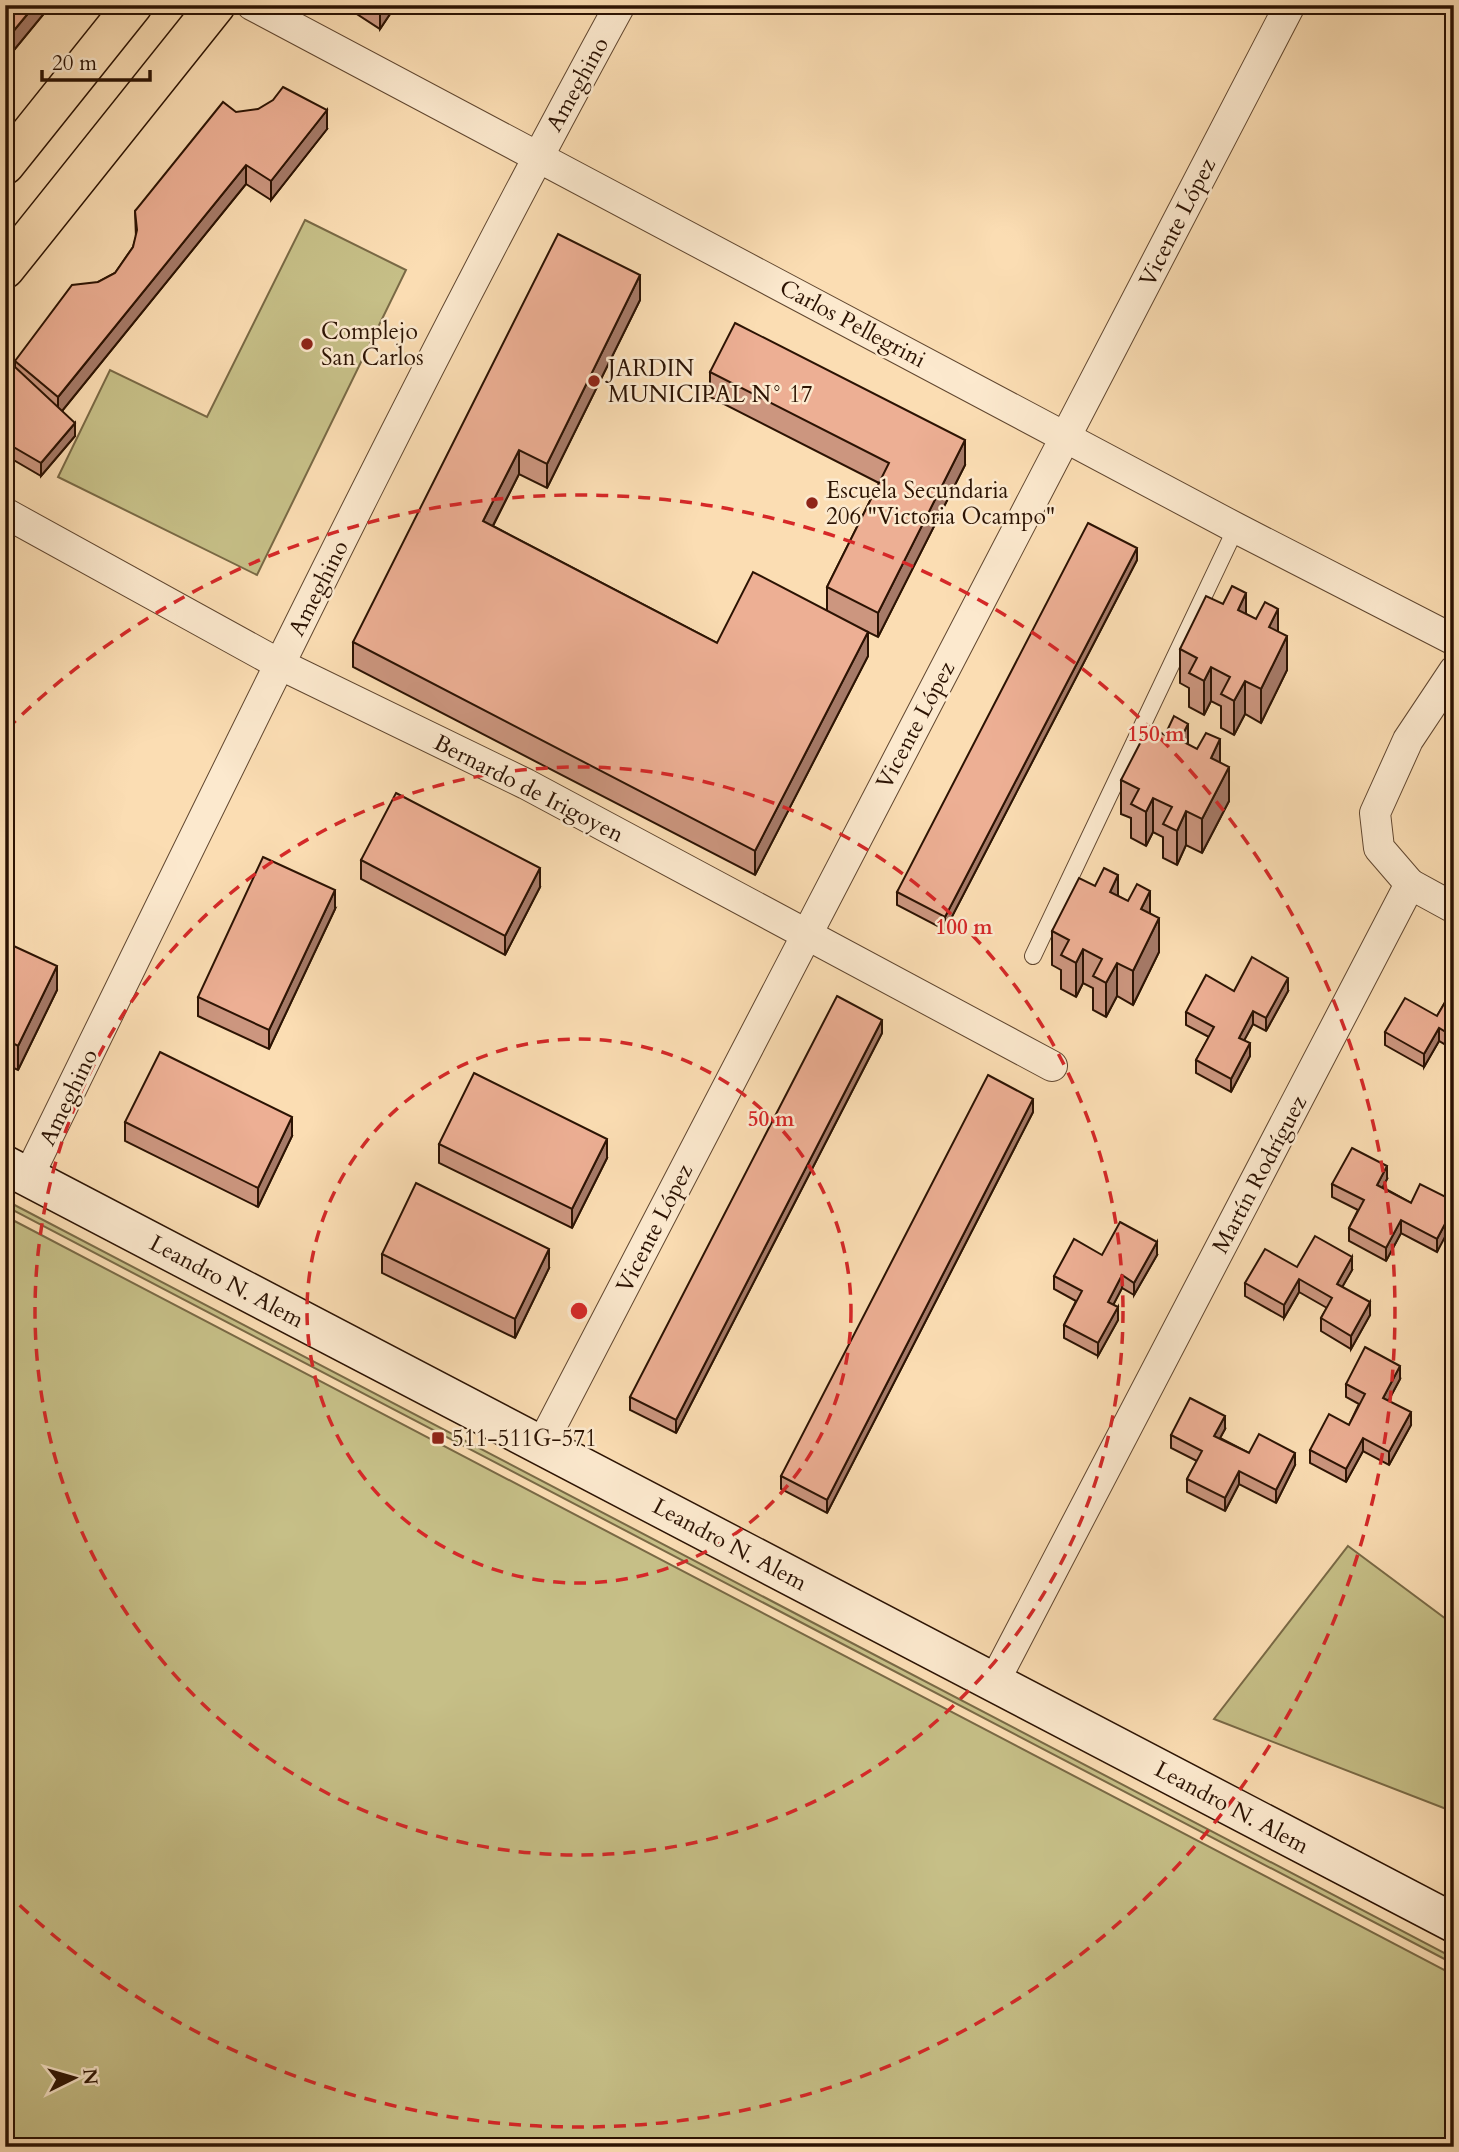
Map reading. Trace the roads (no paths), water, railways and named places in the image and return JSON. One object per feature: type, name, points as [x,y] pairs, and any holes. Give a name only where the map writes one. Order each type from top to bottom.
[{"type":"main road","points":[[5,165],[133,5]]},
{"type":"main road","points":[[5,269],[216,5]]},
{"type":"main road","name":"Leandro N. Alem","points":[[17,1171],[1454,1923]]},
{"type":"street","name":"Carlos Pellegrini","points":[[253,5],[1236,528],[1454,640]]},
{"type":"street","name":"Ameghino","points":[[17,1171],[538,155],[620,5]]},
{"type":"street","name":"Vicente López","points":[[541,1446],[1290,5]]},
{"type":"street","name":"Bernardo de Irigoyen","points":[[5,513],[279,664],[526,784],[1052,1066]]},
{"type":"street","points":[[1454,671],[1408,740],[1375,813],[1379,848],[1410,884],[1454,908]]},
{"type":"street","name":"Martín Rodríguez","points":[[994,1682],[1410,884]]},
{"type":"lane","points":[[1033,956],[1236,528]]},
{"type":"place","name":"Complejo San Carlos","points":[[307,344]]},
{"type":"place","name":"JARDIN MUNICIPAL N° 17","points":[[594,381]]},
{"type":"place","name":"Escuela Secundaria 206 \"Victoria Ocampo\"","points":[[812,503]]},
{"type":"place","name":"511-511G-571","points":[[438,1438]]}]
